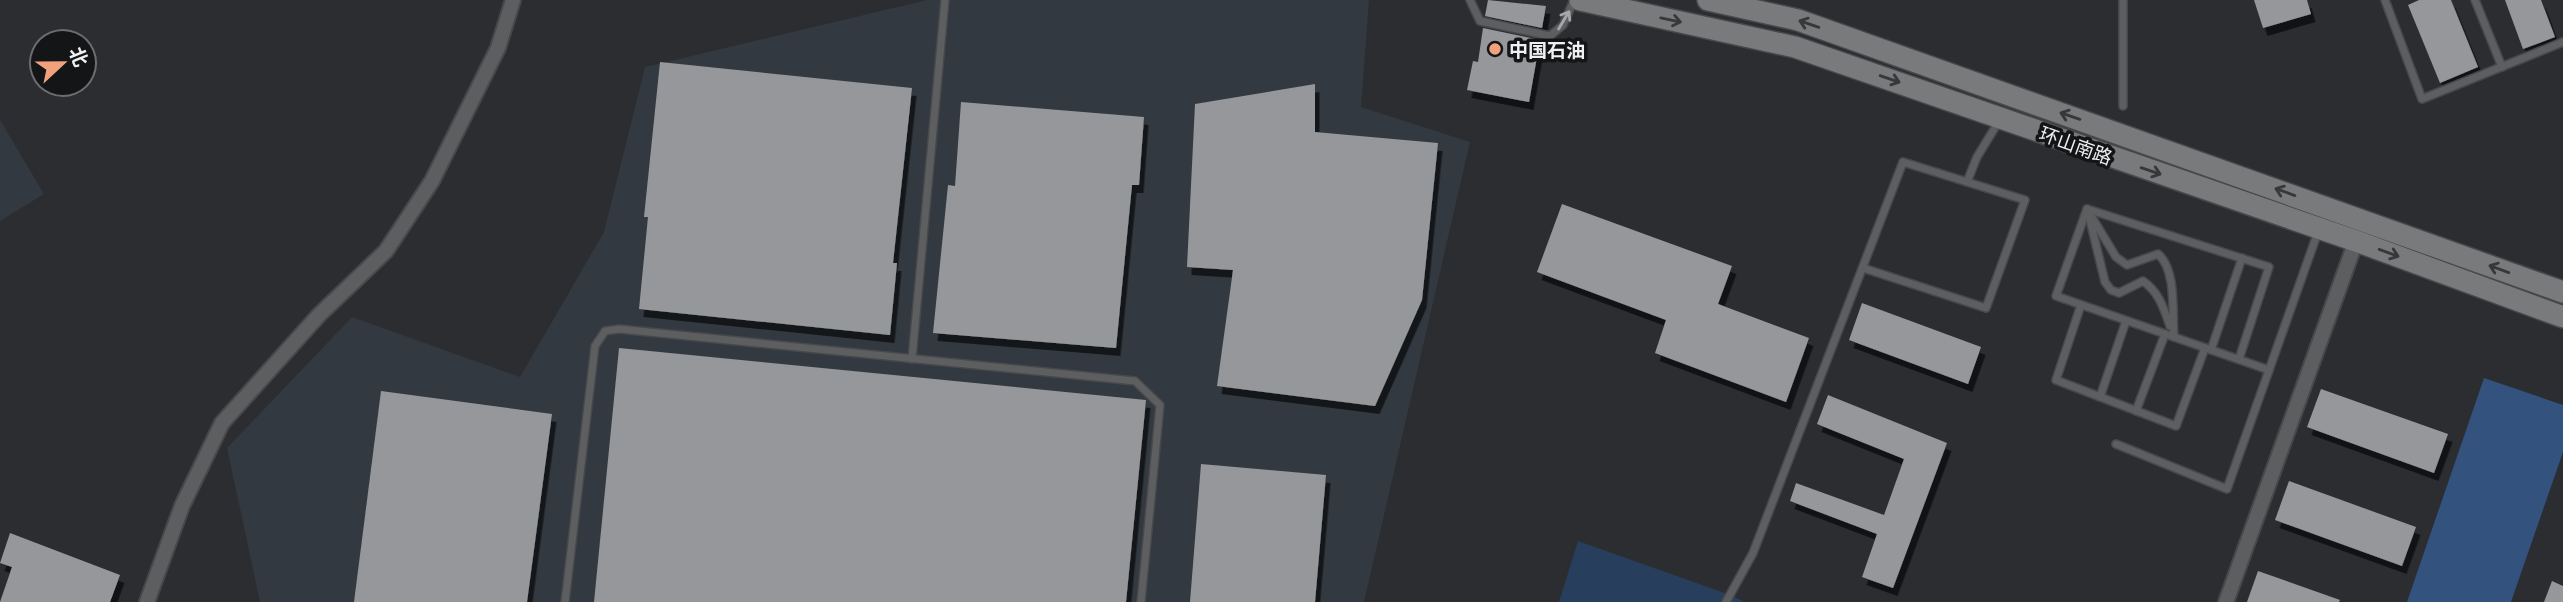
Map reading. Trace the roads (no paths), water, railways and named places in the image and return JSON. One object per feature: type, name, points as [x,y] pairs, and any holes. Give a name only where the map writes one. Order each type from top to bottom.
[{"type":"main road","name":"环山南路","points":[[1580,0],[1795,47],[2356,241],[2563,317]]},
{"type":"main road","name":"环山南路","points":[[1708,0],[1798,20],[2563,292]]},
{"type":"street","points":[[147,602],[182,506],[222,422],[319,315],[386,251],[432,181],[498,48],[513,0]]},
{"type":"street","points":[[2226,602],[2356,241]]},
{"type":"lane","points":[[912,359],[944,0]]},
{"type":"lane","points":[[1470,0],[1480,21],[1550,36],[1563,25],[1574,0]]},
{"type":"lane","points":[[2123,0],[2123,106]]},
{"type":"lane","points":[[2385,0],[2422,99],[2563,42]]},
{"type":"lane","points":[[2475,0],[2502,67]]},
{"type":"lane","points":[[1967,182],[1977,157],[2002,118]]},
{"type":"lane","points":[[1726,602],[1753,553],[1903,162],[2025,200],[1986,308],[1863,268]]},
{"type":"lane","points":[[2087,209],[2056,296],[2269,370]]},
{"type":"lane","points":[[2087,209],[2269,267],[2239,359]]},
{"type":"lane","points":[[2087,209],[2116,257],[2127,265],[2150,255],[2158,254],[2164,260],[2169,271],[2174,337]]},
{"type":"lane","points":[[2087,209],[2105,282],[2111,290],[2119,293],[2143,281],[2152,287],[2162,303],[2174,337]]},
{"type":"lane","points":[[2116,444],[2227,489],[2319,228]]},
{"type":"lane","points":[[2081,305],[2056,380],[2176,426],[2242,258]]},
{"type":"lane","points":[[2100,397],[2126,321]]},
{"type":"lane","points":[[565,602],[595,346],[605,331],[619,329],[1135,381],[1160,405],[1141,602]]},
{"type":"lane","points":[[2136,411],[2165,334]]},
{"type":"place","name":"中国石油","points":[[1495,49]]}]
